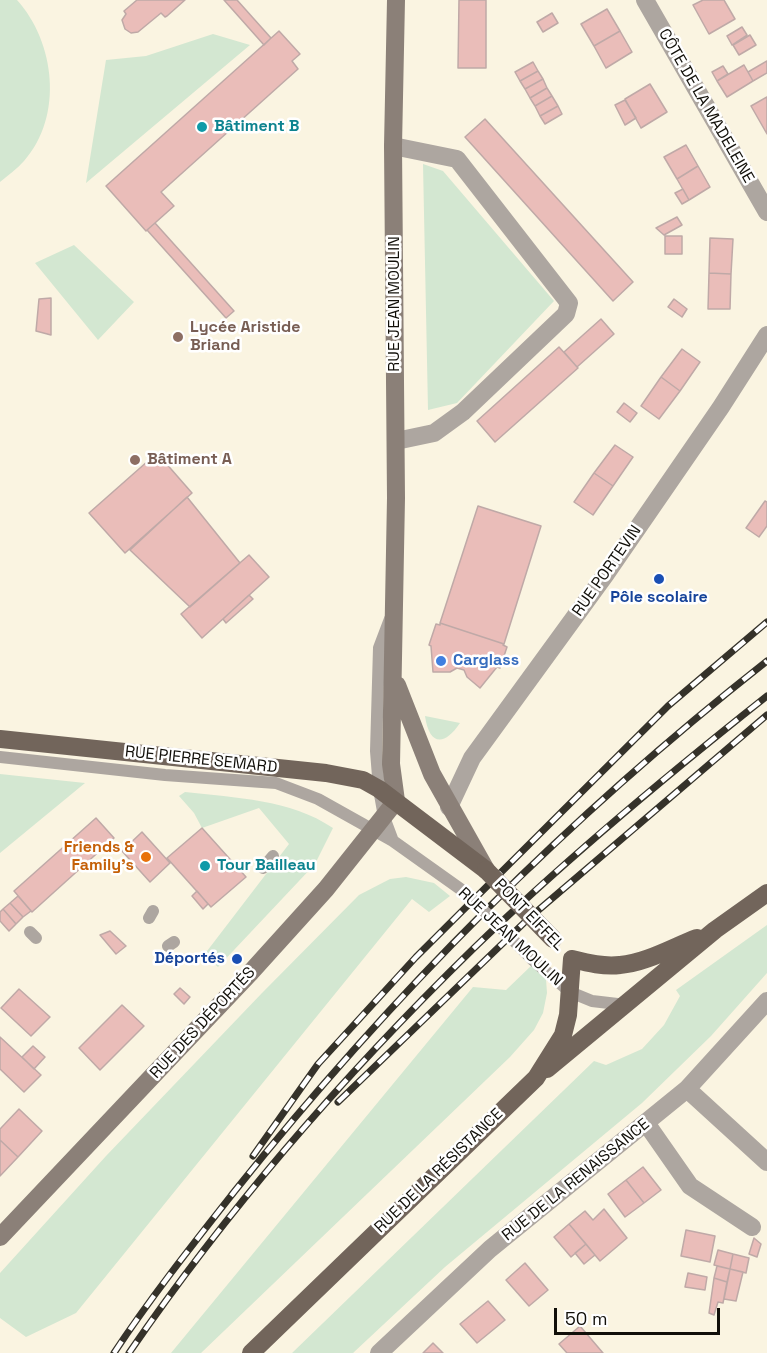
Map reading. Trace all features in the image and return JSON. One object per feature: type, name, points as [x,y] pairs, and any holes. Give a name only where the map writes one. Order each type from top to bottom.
[{"type":"main road","name":"RUE JEAN MOULIN","points":[[396,0],[393,146],[396,441],[394,678],[378,777],[396,801]]},
{"type":"main road","name":"RUE JEAN MOULIN","points":[[394,678],[432,774],[449,807]]},
{"type":"main road","name":"RUE PIERRE SEMARD","points":[[0,739],[378,777],[396,801]]},
{"type":"main road","name":"PONT EIFFEL","points":[[396,801],[486,870],[572,959]]},
{"type":"main road","name":"RUE DES DÉPORTÉS","points":[[0,1237],[327,889],[396,801]]},
{"type":"main road","name":"PONT EIFFEL","points":[[449,807],[486,870]]},
{"type":"main road","points":[[536,1078],[715,930],[767,893]]},
{"type":"main road","points":[[572,959],[601,965],[619,966],[635,963],[715,930]]},
{"type":"main road","name":"RUE DE LA RÉSISTANCE","points":[[251,1353],[536,1078],[562,1035],[568,1015],[572,959]]},
{"type":"street","name":"CÔTE DE LA MADELEINE","points":[[645,0],[767,212]]},
{"type":"street","points":[[393,146],[457,159],[568,303],[566,314],[463,412],[434,433],[396,441]]},
{"type":"street","name":"RUE PORTEVIN","points":[[449,807],[472,758],[613,564],[721,407],[767,335]]},
{"type":"street","name":"RUE DE LA RENAISSANCE","points":[[380,1353],[490,1249],[687,1089],[767,1001]]},
{"type":"street","points":[[687,1089],[767,1162]]},
{"type":"street","points":[[646,1123],[690,1186],[752,1227]]},
{"type":"lane","name":"RUE JEAN MOULIN","points":[[394,607],[379,648],[376,751],[379,824],[393,841],[466,893],[533,960],[570,992],[592,1001],[626,1005]]},
{"type":"lane","points":[[0,757],[165,775],[276,783],[379,824]]},
{"type":"lane","points":[[263,868],[273,856]]},
{"type":"green space","points":[[0,0],[17,0],[30,17],[40,37],[50,79],[45,123],[37,143],[24,161],[0,182]]},
{"type":"green space","points":[[213,34],[250,45],[86,183],[106,60],[146,56]]},
{"type":"green space","points":[[423,164],[443,171],[554,301],[457,403],[428,410]]},
{"type":"green space","points":[[74,245],[134,302],[98,340],[35,263]]},
{"type":"green space","points":[[425,716],[460,723],[448,736],[438,739],[430,733]]},
{"type":"green space","points":[[0,774],[85,783],[0,853]]},
{"type":"green space","points":[[185,792],[243,798],[281,805],[316,818],[333,828],[315,864],[218,967],[204,955],[289,844],[259,808],[202,828],[194,813],[179,796]]},
{"type":"green space","points":[[406,877],[434,883],[450,896],[429,912],[412,899],[76,1313],[26,1337],[0,1318],[0,1273],[106,1156],[359,895],[390,879]]},
{"type":"green space","points":[[767,925],[767,973],[711,1036],[642,1103],[445,1267],[353,1353],[292,1353],[594,1061],[606,1065],[642,1049],[664,1025],[680,996],[676,990]]},
{"type":"green space","points":[[532,965],[546,979],[547,993],[543,1013],[534,1030],[510,1057],[201,1353],[171,1353],[473,987],[506,990]]},
{"type":"building","points":[[137,0],[185,0],[167,16],[161,13],[138,32],[131,33],[125,29],[122,20],[126,14],[124,11]]},
{"type":"building","points":[[224,0],[237,0],[271,38],[264,45]]},
{"type":"building","points":[[459,0],[486,0],[486,68],[458,68]]},
{"type":"building","points":[[703,0],[724,0],[735,19],[709,34],[693,5]]},
{"type":"building","points":[[607,9],[620,31],[594,46],[581,24]]},
{"type":"building","points":[[552,13],[558,23],[543,32],[537,22]]},
{"type":"building","points":[[742,27],[747,35],[732,45],[727,36]]},
{"type":"building","name":"Bâtiment B","points":[[279,31],[300,54],[292,61],[298,69],[161,192],[174,206],[146,231],[106,186]]},
{"type":"building","points":[[620,31],[632,52],[606,68],[594,46]]},
{"type":"building","points":[[750,35],[756,45],[739,55],[733,45]]},
{"type":"building","points":[[767,61],[767,73],[753,81],[748,72]]},
{"type":"building","points":[[533,62],[538,71],[520,81],[515,72]]},
{"type":"building","points":[[744,65],[753,81],[727,97],[717,81]]},
{"type":"building","points":[[723,66],[728,74],[717,81],[712,72]]},
{"type":"building","points":[[538,71],[543,79],[525,89],[520,81]]},
{"type":"building","points":[[543,79],[547,88],[530,98],[525,89]]},
{"type":"building","points":[[650,84],[667,112],[641,128],[625,99]]},
{"type":"building","points":[[547,88],[552,96],[535,106],[530,98]]},
{"type":"building","points":[[552,96],[558,106],[540,116],[535,106]]},
{"type":"building","points":[[767,97],[767,134],[751,106]]},
{"type":"building","points":[[625,100],[636,118],[625,125],[615,105]]},
{"type":"building","points":[[558,106],[562,114],[545,124],[540,116]]},
{"type":"building","points":[[485,119],[633,282],[613,301],[465,137]]},
{"type":"building","points":[[686,145],[698,166],[677,179],[664,157]]},
{"type":"building","points":[[698,166],[710,187],[689,200],[677,179]]},
{"type":"building","points":[[683,189],[689,200],[682,204],[675,193]]},
{"type":"building","points":[[677,217],[682,225],[664,235],[656,228]]},
{"type":"building","points":[[155,223],[234,311],[226,318],[147,230]]},
{"type":"building","points":[[665,236],[682,236],[682,254],[665,254]]},
{"type":"building","points":[[710,238],[733,239],[731,274],[709,273]]},
{"type":"building","points":[[709,273],[731,274],[730,309],[708,309]]},
{"type":"building","points":[[51,298],[51,335],[36,331],[39,299]]},
{"type":"building","points":[[674,299],[687,309],[682,317],[668,307]]},
{"type":"building","points":[[601,319],[614,334],[577,367],[564,352]]},
{"type":"building","points":[[559,347],[578,368],[495,442],[477,421]]},
{"type":"building","points":[[682,349],[700,362],[680,391],[661,377]]},
{"type":"building","points":[[661,377],[680,391],[659,419],[641,406]]},
{"type":"building","points":[[624,403],[637,413],[630,422],[617,412]]},
{"type":"building","points":[[615,445],[633,457],[613,486],[594,473]]},
{"type":"building","points":[[157,453],[192,493],[125,553],[89,513]]},
{"type":"building","points":[[594,473],[613,486],[593,515],[574,502]]},
{"type":"building","points":[[187,497],[240,563],[190,607],[130,550]]},
{"type":"building","points":[[765,501],[767,502],[767,526],[759,537],[746,528]]},
{"type":"building","points":[[478,506],[541,526],[504,644],[440,623]]},
{"type":"building","points":[[249,555],[269,577],[202,638],[181,614]]},
{"type":"building","points":[[249,595],[253,599],[226,623],[223,619]]},
{"type":"building","points":[[440,623],[504,644],[507,647],[500,668],[497,667],[480,688],[467,677],[464,670],[457,668],[450,672],[433,672],[431,646],[429,645],[436,624],[440,625]]},
{"type":"building","points":[[96,818],[114,838],[32,912],[14,891]]},
{"type":"building","name":"Tour Bailleau","points":[[202,828],[246,877],[211,907],[167,858]]},
{"type":"building","name":"Friends & Family's","points":[[142,832],[170,863],[150,882],[122,851]]},
{"type":"building","points":[[197,891],[208,904],[203,909],[192,896]]},
{"type":"building","points":[[18,896],[31,911],[23,917],[10,903]]},
{"type":"building","points":[[10,903],[23,917],[16,924],[3,909]]},
{"type":"building","points":[[3,909],[16,924],[9,931],[0,921],[0,912]]},
{"type":"building","points":[[110,931],[126,946],[116,954],[100,935]]},
{"type":"building","points":[[180,988],[190,997],[184,1004],[174,994]]},
{"type":"building","points":[[19,989],[50,1017],[31,1036],[1,1008]]},
{"type":"building","points":[[122,1005],[144,1026],[100,1070],[79,1048]]},
{"type":"building","points":[[0,1037],[41,1075],[24,1092],[0,1069]]},
{"type":"building","points":[[33,1046],[45,1057],[34,1069],[22,1057]]},
{"type":"building","points":[[19,1109],[42,1131],[18,1157],[0,1140],[0,1129]]},
{"type":"building","points":[[0,1140],[18,1157],[0,1176]]},
{"type":"building","points":[[643,1167],[661,1190],[644,1203],[626,1180]]},
{"type":"building","points":[[626,1180],[644,1203],[625,1217],[608,1194]]},
{"type":"building","points":[[604,1209],[627,1238],[600,1261],[569,1224],[585,1211],[593,1220]]},
{"type":"building","points":[[569,1224],[586,1244],[571,1257],[554,1237]]},
{"type":"building","points":[[686,1230],[715,1236],[710,1262],[681,1256]]},
{"type":"building","points":[[754,1238],[761,1244],[757,1257],[749,1254]]},
{"type":"building","points":[[586,1244],[595,1255],[584,1264],[575,1253]]},
{"type":"building","points":[[718,1250],[733,1254],[730,1269],[714,1265]]},
{"type":"building","points":[[733,1254],[749,1258],[746,1273],[730,1269]]},
{"type":"building","points":[[525,1263],[548,1290],[529,1306],[506,1280]]},
{"type":"building","points":[[717,1266],[730,1269],[727,1282],[714,1278]]},
{"type":"building","points":[[730,1269],[743,1272],[736,1301],[724,1299]]},
{"type":"building","points":[[688,1273],[707,1277],[705,1290],[685,1287]]},
{"type":"building","points":[[714,1278],[727,1282],[723,1303],[718,1302],[714,1315],[709,1313]]},
{"type":"building","points":[[488,1301],[505,1320],[477,1343],[460,1324]]},
{"type":"building","points":[[580,1326],[603,1353],[567,1353],[559,1344]]},
{"type":"building","points":[[433,1343],[443,1353],[423,1353]]},
{"type":"railway","points":[[253,1156],[318,1064],[416,957],[668,706],[767,622]]},
{"type":"railway","points":[[114,1353],[157,1291],[234,1192],[355,1048],[419,979],[553,845],[694,720],[767,661]]},
{"type":"railway","points":[[129,1353],[167,1299],[249,1193],[291,1142],[380,1043],[473,949],[580,850],[767,696]]},
{"type":"railway","points":[[338,1102],[528,919],[767,715]]},
{"type":"place","name":"Bâtiment B","points":[[202,127]]},
{"type":"place","name":"Lycée Aristide Briand","points":[[178,337]]},
{"type":"place","name":"Bâtiment A","points":[[135,460]]},
{"type":"place","name":"Pôle scolaire","points":[[659,579]]},
{"type":"place","name":"Carglass","points":[[441,661]]},
{"type":"place","name":"Friends & Family's","points":[[146,857]]},
{"type":"place","name":"Tour Bailleau","points":[[205,866]]},
{"type":"place","name":"Déportés","points":[[237,959]]}]
